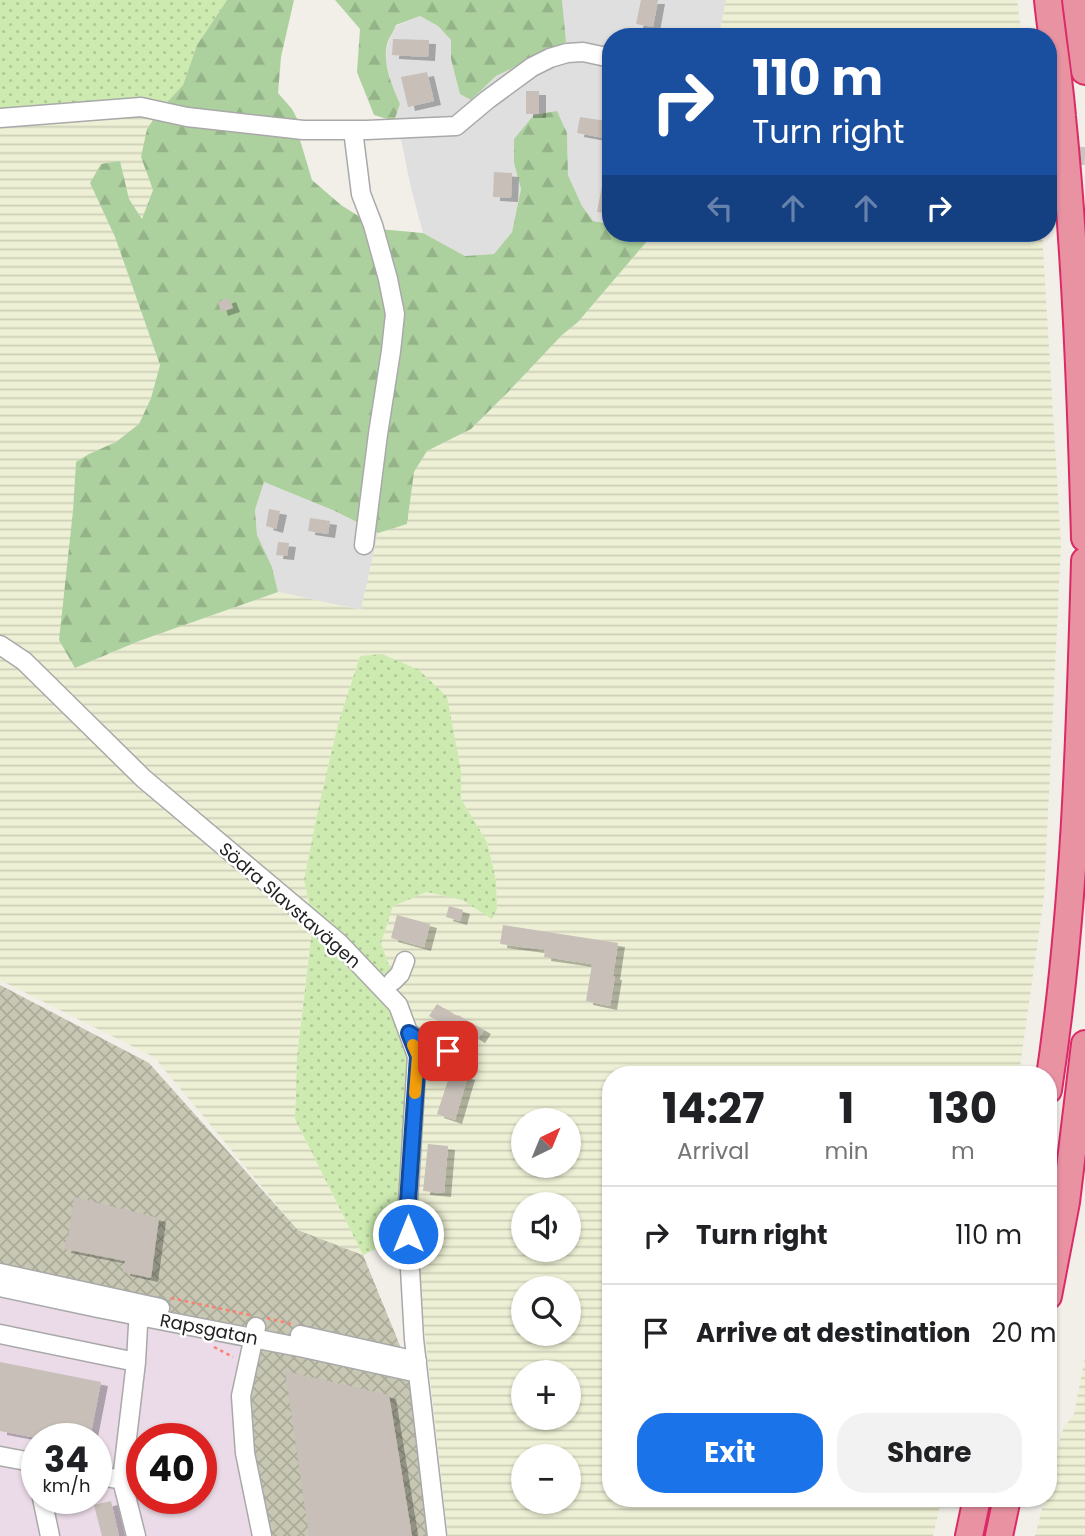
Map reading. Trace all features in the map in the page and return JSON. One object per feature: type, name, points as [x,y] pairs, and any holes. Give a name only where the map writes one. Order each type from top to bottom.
[{"type":"highway","points":[[1048,0],[1051,28]]},
{"type":"highway","points":[[1076,0],[1085,71]]},
{"type":"highway","points":[[1057,74],[1081,392],[1085,538]]},
{"type":"highway","points":[[1052,1066],[1072,875],[1085,561]]},
{"type":"highway","points":[[1057,1249],[1066,1202],[1085,1044]]},
{"type":"highway","points":[[969,1536],[975,1507]]},
{"type":"highway","points":[[999,1536],[1005,1507]]},
{"type":"street","points":[[0,118],[141,107],[187,117],[303,130],[456,126],[486,100],[550,58],[583,52],[602,56]]},
{"type":"street","points":[[353,130],[360,194],[373,225],[395,314],[377,434],[365,545]]},
{"type":"street","name":"Södra Slavstavägen","points":[[0,645],[24,662],[144,779],[340,944],[398,1005],[418,1056],[408,1202],[417,1367],[437,1536]]},
{"type":"street","points":[[393,981],[400,974],[405,961]]},
{"type":"street","points":[[409,1033],[421,1041],[451,1051]]},
{"type":"street","name":"Rapsgatan","points":[[0,1273],[139,1309]]},
{"type":"street","name":"Rapsgatan","points":[[0,1287],[139,1309],[417,1367]]},
{"type":"street","points":[[136,1536],[122,1480],[136,1362],[139,1309]]},
{"type":"street","points":[[255,1332],[241,1396],[245,1453],[262,1536]]},
{"type":"street","points":[[0,1334],[136,1362]]},
{"type":"street","points":[[0,1456],[21,1462]]},
{"type":"street","points":[[112,1478],[122,1480]]},
{"type":"street","points":[[45,1514],[50,1536]]},
{"type":"path","points":[[164,1296],[298,1325]]},
{"type":"shaded area","points":[[562,0],[726,0],[721,28],[602,28],[602,222],[593,221],[582,206],[568,175],[567,133],[514,163],[521,189],[512,232],[494,254],[465,256],[423,233],[394,121],[400,104],[385,58],[388,42],[396,26],[420,16],[438,26],[451,40],[451,59],[471,100],[496,76],[566,42]]},
{"type":"shaded area","points":[[726,0],[1017,0],[1021,28],[721,28]]},
{"type":"shaded area","points":[[159,111],[141,157],[153,190],[142,220],[129,199],[120,161],[90,183],[115,237],[160,365],[151,398],[139,424],[116,442],[76,462],[73,511],[76,668],[139,641],[278,592],[361,610],[378,533],[407,524],[414,472],[427,451],[471,429],[562,334],[578,322],[646,242],[1043,242],[1061,544],[1044,897],[1020,1066],[602,1066],[602,1507],[940,1507],[933,1536],[448,1536],[420,1290],[422,1227],[408,1234],[398,1005],[381,943],[393,906],[427,892],[462,900],[493,918],[497,909],[496,880],[487,842],[461,799],[461,771],[360,656],[338,724],[304,880],[313,922],[297,1057],[295,1119],[363,1255],[298,1230],[154,1057],[0,980],[0,118]]},
{"type":"shaded area","points":[[264,482],[335,511],[378,533],[361,610],[278,592],[272,567],[257,535],[255,510]]},
{"type":"shaded area","points":[[0,985],[149,1063],[298,1230],[363,1255],[405,1358],[428,1536],[263,1536],[245,1453],[253,1338],[0,1286]]},
{"type":"shaded area","points":[[0,1286],[253,1338],[264,1536],[0,1536]]},
{"type":"shaded area","points":[[1085,1357],[1085,1536],[1035,1536],[1043,1507],[1057,1507],[1057,1451],[1063,1429],[1074,1414]]},
{"type":"green space","points":[[0,0],[227,0],[197,45],[183,85],[159,111],[0,118]]},
{"type":"green space","points":[[227,0],[294,0],[281,57],[278,93],[292,109],[303,130],[300,140],[312,180],[341,205],[379,229],[423,233],[465,256],[494,254],[512,232],[521,189],[514,163],[514,139],[534,115],[557,111],[567,133],[568,175],[582,206],[593,221],[602,222],[602,242],[646,242],[578,322],[562,335],[471,429],[427,451],[414,472],[407,524],[378,533],[335,511],[264,482],[255,510],[257,535],[272,567],[278,592],[139,641],[75,668],[59,640],[76,462],[116,442],[139,424],[151,398],[160,365],[115,237],[90,183],[101,164],[120,161],[129,199],[142,219],[153,190],[141,157],[147,129],[159,111],[183,85],[197,45]]},
{"type":"green space","points":[[335,0],[562,0],[566,42],[496,76],[471,100],[460,94],[451,59],[451,40],[438,26],[420,16],[396,25],[386,49],[388,73],[400,104],[394,121],[374,115],[357,72],[360,29]]},
{"type":"green space","points":[[382,654],[419,670],[447,697],[461,771],[461,799],[487,842],[496,880],[497,909],[492,919],[462,900],[427,892],[393,906],[381,943],[398,1005],[417,1056],[408,1234],[363,1255],[295,1119],[297,1057],[313,922],[304,880],[338,724],[360,656]]},
{"type":"building","points":[[641,0],[658,0],[653,27],[636,24]]},
{"type":"building","points":[[393,39],[429,40],[428,57],[392,55]]},
{"type":"building","points":[[427,72],[434,101],[408,107],[401,77]]},
{"type":"building","points":[[526,91],[539,91],[539,114],[526,114]]},
{"type":"building","points":[[580,117],[602,120],[602,138],[577,133]]},
{"type":"building","points":[[494,172],[512,173],[511,198],[493,197]]},
{"type":"building","points":[[602,186],[602,213],[597,212]]},
{"type":"building","points":[[229,298],[233,308],[221,312],[218,302]]},
{"type":"building","points":[[269,509],[280,511],[276,529],[266,526]]},
{"type":"building","points":[[310,518],[330,521],[328,534],[308,531]]},
{"type":"building","points":[[278,542],[289,543],[287,556],[276,555]]},
{"type":"building","points":[[449,906],[463,910],[460,921],[446,917]]},
{"type":"building","points":[[397,915],[430,924],[424,947],[391,938]]},
{"type":"building","points":[[503,925],[618,943],[610,1006],[586,1001],[592,964],[544,957],[545,950],[500,944]]},
{"type":"building","points":[[437,1004],[484,1030],[478,1039],[460,1028],[457,1032],[429,1016]]},
{"type":"building","points":[[451,1071],[468,1076],[455,1120],[437,1114]]},
{"type":"building","points":[[428,1144],[448,1146],[444,1193],[423,1191]]},
{"type":"building","points":[[74,1197],[159,1218],[151,1278],[123,1272],[125,1261],[64,1249]]},
{"type":"building","points":[[0,1362],[101,1382],[93,1423],[21,1423],[21,1435],[0,1431]]},
{"type":"building","points":[[285,1371],[389,1395],[412,1536],[309,1536]]},
{"type":"building","points":[[112,1505],[119,1536],[102,1536],[96,1514],[112,1514]]},
{"type":"tunnel","points":[[1057,155],[1085,156]]},
{"type":"slow traffic","points":[[413,1045],[418,1056],[415,1093]]},
{"type":"route","points":[[408,1234],[418,1056],[409,1033],[421,1041],[448,1051]]}]
